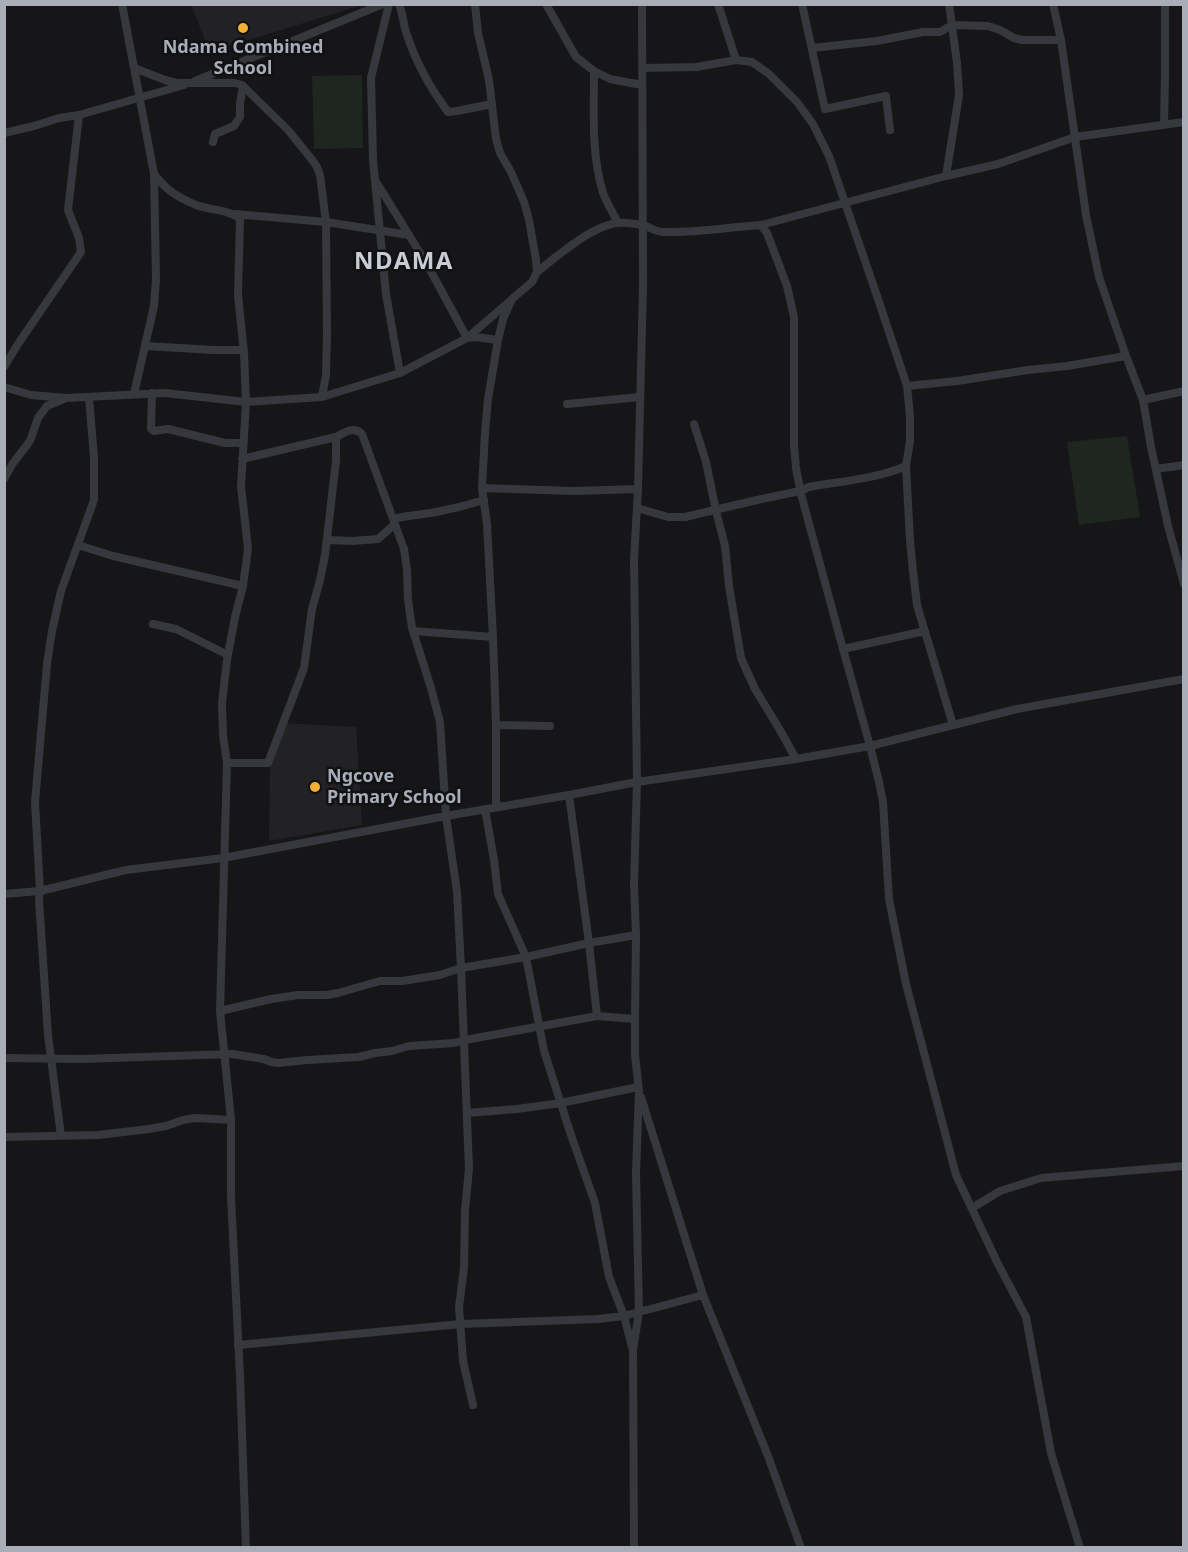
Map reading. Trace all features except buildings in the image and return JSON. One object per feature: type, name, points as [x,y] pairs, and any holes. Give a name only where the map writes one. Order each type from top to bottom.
[{"type":"street","points":[[122,4],[154,174],[156,279],[154,306],[134,394]]},
{"type":"street","points":[[4,132],[79,115],[189,83],[383,4]]},
{"type":"street","points":[[389,4],[371,78],[374,179],[386,294],[400,373]]},
{"type":"street","points":[[399,4],[405,31],[418,64],[448,112],[492,104]]},
{"type":"street","points":[[475,4],[478,33],[486,63],[496,139],[500,153],[516,182],[529,220],[537,272]]},
{"type":"street","points":[[546,4],[576,57],[594,71],[610,79],[642,85]]},
{"type":"street","points":[[634,1548],[633,1350],[639,1312],[634,885],[637,782],[634,560],[643,286],[642,4]]},
{"type":"street","points":[[718,4],[736,60]]},
{"type":"street","points":[[802,4],[825,109],[886,96],[890,130]]},
{"type":"street","points":[[946,176],[959,95],[949,4]]},
{"type":"street","points":[[1053,4],[1061,40],[1086,215],[1099,277],[1143,400],[1156,469],[1184,584]]},
{"type":"street","points":[[1164,125],[1165,4]]},
{"type":"street","points":[[812,48],[923,32],[940,32],[952,25],[988,26],[1022,40],[1061,40]]},
{"type":"street","points":[[642,68],[696,67],[736,60],[752,62],[769,74],[806,114],[829,156],[907,386],[910,441],[906,466],[917,605],[953,725]]},
{"type":"street","points":[[134,68],[177,83],[235,82],[243,86],[288,130],[317,167],[326,222],[327,333],[326,375],[322,397]]},
{"type":"street","points":[[594,71],[593,130],[596,164],[604,195],[618,223]]},
{"type":"street","points":[[213,142],[215,134],[234,126],[240,117],[243,86]]},
{"type":"street","points":[[4,367],[81,252],[79,238],[68,210],[79,115]]},
{"type":"street","points":[[4,387],[31,395],[66,398],[165,393],[246,402],[322,397],[400,373],[466,338],[532,282],[537,272],[602,227],[618,223],[643,225],[660,232],[687,232],[761,225],[998,164],[1076,138],[1184,122]]},
{"type":"street","points":[[154,174],[172,193],[197,205],[235,214],[326,222],[409,235]]},
{"type":"street","points":[[374,179],[428,266],[466,338]]},
{"type":"street","points":[[235,214],[240,220],[238,295],[246,402],[240,487],[248,549],[243,586],[228,655],[222,703],[227,763],[220,1011],[231,1120],[231,1197],[246,1548]]},
{"type":"street","points":[[761,225],[767,233],[791,297],[794,317],[796,468],[800,491],[870,746],[883,802],[889,899],[906,984],[956,1175],[1026,1317],[1051,1453],[1080,1548]]},
{"type":"street","points":[[496,807],[493,637],[487,524],[482,488],[488,399],[503,319],[512,299]]},
{"type":"street","points":[[466,338],[498,340]]},
{"type":"street","points":[[145,346],[243,350]]},
{"type":"street","points":[[907,386],[1067,366],[1126,356]]},
{"type":"street","points":[[1143,400],[1184,391]]},
{"type":"street","points":[[152,393],[151,429],[154,431],[168,429],[225,442],[243,443]]},
{"type":"street","points":[[567,404],[640,397]]},
{"type":"street","points":[[4,479],[30,441],[38,418],[47,406],[66,398]]},
{"type":"street","points":[[61,1136],[50,1058],[39,900],[36,802],[47,664],[57,607],[94,500],[94,457],[89,398]]},
{"type":"street","points":[[694,424],[722,527],[741,658],[755,689],[796,759]]},
{"type":"street","points":[[242,459],[357,430],[362,434],[404,549],[413,631],[440,722],[446,816],[457,892],[469,1169],[465,1210],[464,1268],[459,1307],[464,1361],[473,1406]]},
{"type":"street","points":[[227,763],[263,764],[270,761],[304,668],[312,609],[327,540],[336,461],[336,437]]},
{"type":"street","points":[[4,460],[13,463]]},
{"type":"street","points":[[1156,469],[1184,465]]},
{"type":"street","points":[[637,508],[676,518],[693,516],[809,487],[870,477],[906,466]]},
{"type":"street","points":[[482,488],[573,491],[638,489]]},
{"type":"street","points":[[327,540],[352,542],[378,539],[394,521],[411,514],[461,507],[484,500]]},
{"type":"street","points":[[78,545],[113,556],[243,586]]},
{"type":"street","points":[[153,624],[176,629],[228,655]]},
{"type":"street","points":[[413,631],[493,637]]},
{"type":"street","points":[[843,649],[925,631]]},
{"type":"street","points":[[4,894],[40,891],[126,870],[224,858],[637,782],[870,746],[1043,704],[1184,679]]},
{"type":"street","points":[[496,725],[550,726]]},
{"type":"street","points":[[569,795],[597,1016]]},
{"type":"street","points":[[485,809],[498,894],[526,957],[544,1051],[595,1203],[609,1277],[624,1316],[633,1350]]},
{"type":"street","points":[[220,1011],[271,999],[338,993],[380,981],[402,981],[440,975],[462,968],[636,936]]},
{"type":"street","points":[[4,1058],[82,1059],[232,1054],[278,1063],[359,1057],[409,1046],[454,1043],[597,1016],[635,1019]]},
{"type":"street","points":[[467,1113],[561,1103],[638,1089]]},
{"type":"street","points":[[638,1089],[703,1295],[768,1456],[801,1548]]},
{"type":"street","points":[[4,1137],[98,1135],[166,1126],[183,1119],[231,1120]]},
{"type":"street","points":[[972,1208],[1000,1191],[1041,1178],[1184,1166]]},
{"type":"street","points":[[238,1345],[461,1324],[598,1319],[624,1316],[703,1295]]},
{"type":"shaded area","name":"Ndama Combined School","points":[[191,5],[362,5],[210,52]]},
{"type":"shaded area","points":[[362,75],[363,148],[314,149],[312,76]]},
{"type":"shaded area","points":[[1127,436],[1140,517],[1079,525],[1067,442]]},
{"type":"shaded area","name":"Ngcove Primary School","points":[[282,723],[356,727],[362,825],[269,841],[270,763]]},
{"type":"place","name":"Ndama Combined School","points":[[243,28]]},
{"type":"place","name":"Ngcove Primary School","points":[[315,787]]},
{"type":"district","name":"NDAMA","points":[[404,262]]}]
